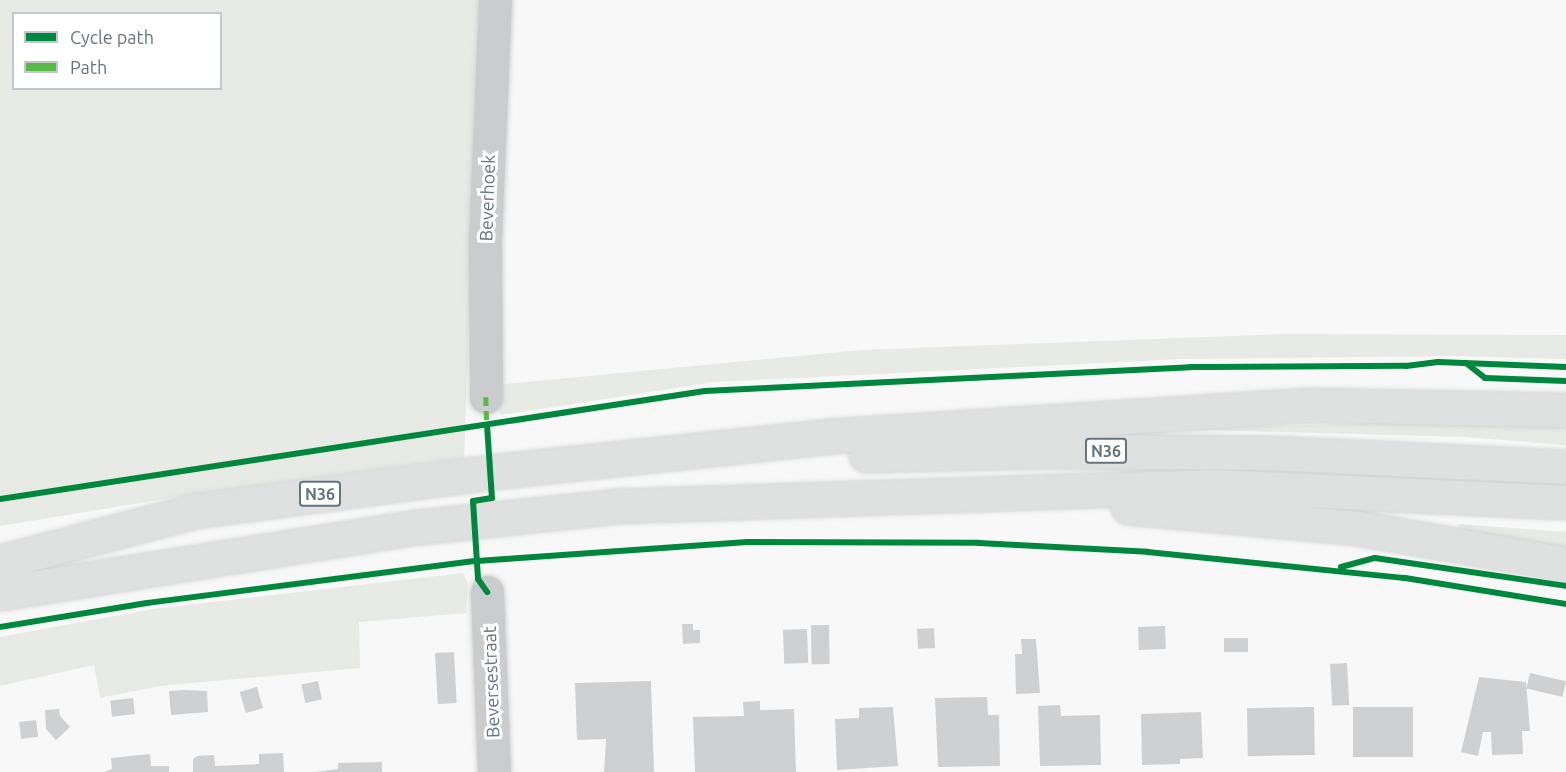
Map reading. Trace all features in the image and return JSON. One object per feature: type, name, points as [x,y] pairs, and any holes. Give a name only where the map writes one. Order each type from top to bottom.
[{"type":"main road","points":[[646,458],[830,436],[1311,405],[1566,410]]},
{"type":"main road","name":"N36","points":[[0,562],[194,511],[490,472],[646,458],[1043,451],[1272,453],[1566,467]]},
{"type":"main road","name":"N36","points":[[0,593],[406,529],[617,506],[1214,486],[1566,502]]},
{"type":"main road","points":[[980,493],[1358,528],[1566,564]]},
{"type":"street","name":"Beverhoek","points":[[486,397],[485,239],[495,0]]},
{"type":"street","name":"Beversestraat","points":[[487,592],[494,772]]},
{"type":"shaded area","points":[[0,0],[481,0],[464,458],[189,495],[0,526]]},
{"type":"shaded area","points":[[1282,334],[1566,335],[1566,359],[1459,356],[1181,359],[714,382],[501,415],[495,407],[496,385],[862,350]]},
{"type":"shaded area","points":[[1524,419],[1566,421],[1566,445],[1465,437],[1166,429]]},
{"type":"shaded area","points":[[1459,524],[1566,532],[1566,549],[1458,531]]},
{"type":"shaded area","points":[[463,573],[468,585],[466,613],[359,622],[360,668],[160,686],[100,698],[94,665],[0,686],[0,637],[153,609]]},
{"type":"building","points":[[682,624],[693,624],[693,630],[700,630],[700,643],[683,644]]},
{"type":"building","points":[[811,625],[829,625],[830,664],[812,664]]},
{"type":"building","points":[[1165,626],[1166,649],[1139,650],[1138,627]]},
{"type":"building","points":[[934,628],[935,648],[918,649],[917,629]]},
{"type":"building","points":[[807,629],[808,663],[784,664],[783,630]]},
{"type":"building","points":[[1224,638],[1248,638],[1248,652],[1224,652]]},
{"type":"building","points":[[1021,639],[1036,639],[1040,693],[1016,694],[1015,654],[1022,654]]},
{"type":"building","points":[[454,652],[457,703],[438,704],[435,653]]},
{"type":"building","points":[[1347,663],[1349,705],[1332,706],[1330,664]]},
{"type":"building","points":[[1530,673],[1566,681],[1562,697],[1526,689]]},
{"type":"building","points":[[1479,677],[1526,682],[1530,731],[1522,731],[1523,754],[1492,755],[1491,732],[1483,732],[1478,756],[1461,752]]},
{"type":"building","points":[[318,681],[322,700],[305,703],[301,685]]},
{"type":"building","points":[[651,681],[654,772],[604,772],[606,739],[577,740],[575,683]]},
{"type":"building","points":[[257,687],[263,708],[246,713],[240,692]]},
{"type":"building","points":[[169,691],[207,691],[208,712],[171,715]]},
{"type":"building","points":[[987,697],[988,715],[999,715],[1000,766],[938,767],[935,698]]},
{"type":"building","points":[[133,698],[135,714],[112,717],[110,701]]},
{"type":"building","points":[[760,701],[760,710],[794,709],[796,772],[695,772],[693,717],[744,716],[743,702]]},
{"type":"building","points":[[1060,705],[1061,716],[1100,715],[1101,765],[1040,766],[1038,706]]},
{"type":"building","points":[[893,707],[898,766],[837,770],[835,719],[859,718],[859,708]]},
{"type":"building","points":[[1314,707],[1315,755],[1248,756],[1247,708]]},
{"type":"building","points":[[1353,707],[1413,707],[1413,757],[1353,757]]},
{"type":"building","points":[[59,709],[60,716],[70,727],[56,740],[46,729],[45,710]]},
{"type":"building","points":[[1201,712],[1203,758],[1180,759],[1180,764],[1142,765],[1141,714]]},
{"type":"building","points":[[36,720],[38,737],[21,739],[19,722]]},
{"type":"building","points":[[283,753],[284,772],[193,772],[193,759],[197,756],[214,755],[215,766],[259,764],[259,754]]},
{"type":"building","points":[[150,754],[151,766],[169,766],[169,772],[104,772],[112,769],[111,758]]},
{"type":"building","points":[[382,762],[382,772],[314,772],[338,769],[338,763]]},
{"type":"marked path","points":[[486,397],[487,425]]},
{"type":"cycle path","points":[[0,499],[705,391],[1190,367],[1406,366],[1438,362],[1566,367]]},
{"type":"cycle path","points":[[1466,363],[1485,378],[1566,381]]},
{"type":"cycle path","points":[[487,425],[492,498],[473,501],[478,579],[487,592]]},
{"type":"cycle path","points":[[0,627],[147,603],[477,561],[747,542],[979,543],[1148,552],[1405,578],[1566,604]]},
{"type":"cycle path","points":[[1341,567],[1375,558],[1566,586]]}]
